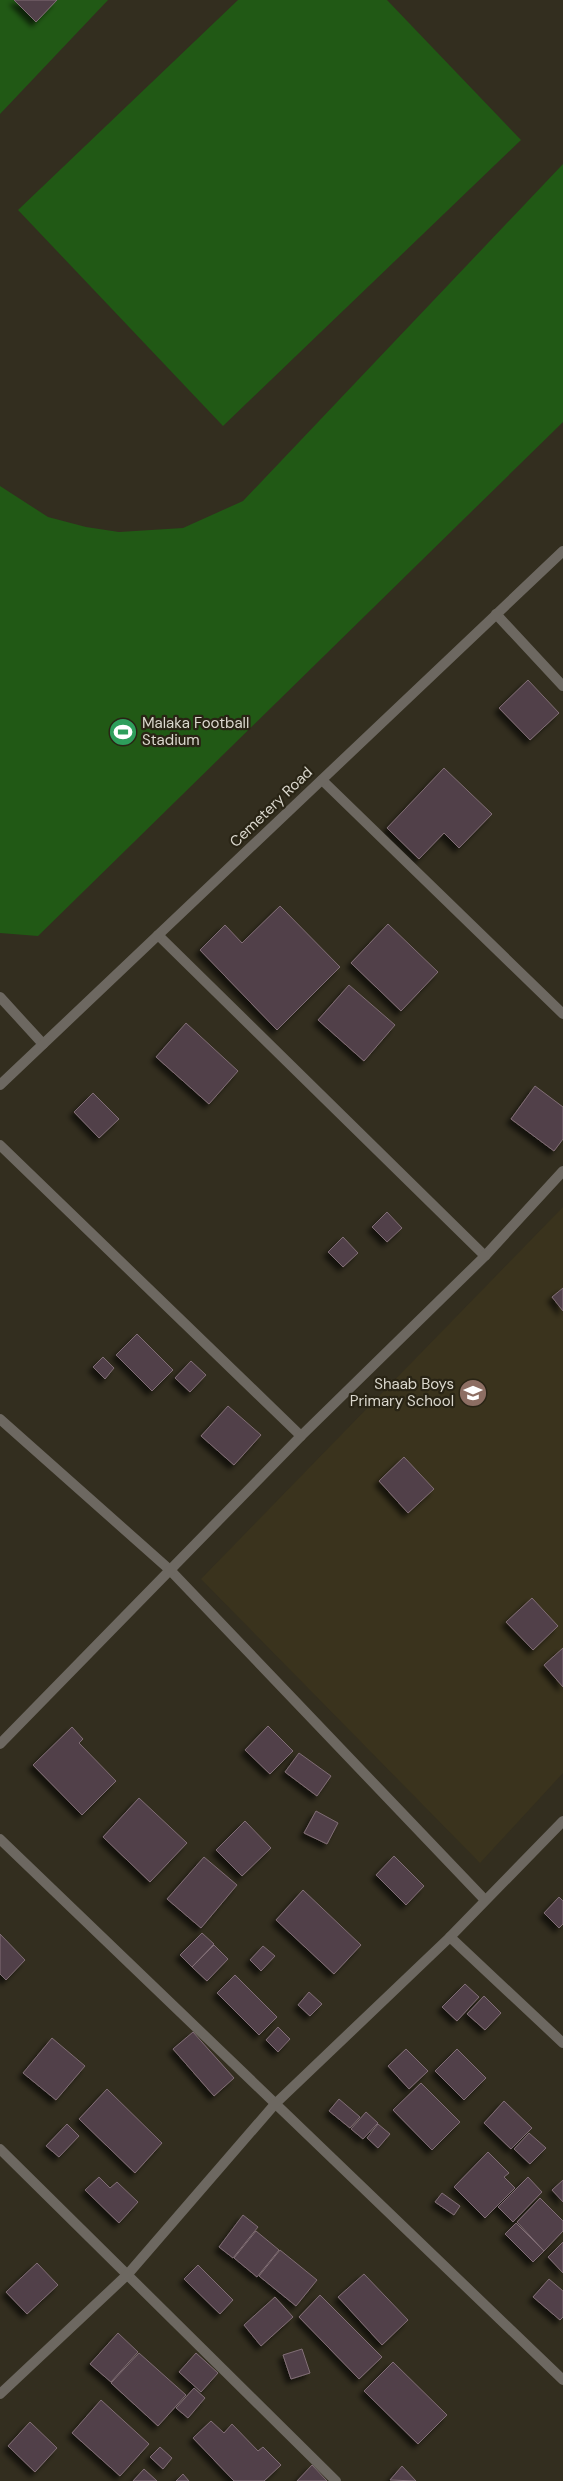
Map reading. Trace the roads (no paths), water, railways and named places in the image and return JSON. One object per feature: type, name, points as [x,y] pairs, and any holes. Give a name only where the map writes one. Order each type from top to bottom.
[{"type":"street","name":"Cemetery Road","points":[[0,1085],[563,551]]},
{"type":"street","points":[[496,614],[563,686]]},
{"type":"street","points":[[322,780],[563,1014]]},
{"type":"street","points":[[158,935],[485,1256]]},
{"type":"street","points":[[0,997],[43,1044]]},
{"type":"street","points":[[0,1145],[301,1436]]},
{"type":"street","points":[[0,1744],[301,1436],[485,1256],[563,1171]]},
{"type":"street","points":[[0,1419],[170,1570],[485,1900]]},
{"type":"street","points":[[0,2394],[128,2274],[274,2104],[450,1937],[563,1821]]},
{"type":"street","points":[[0,1839],[563,2380]]},
{"type":"street","points":[[450,1937],[563,2043]]},
{"type":"street","points":[[0,2149],[336,2481]]},
{"type":"place","name":"Malaka Football Stadium","points":[[123,732]]},
{"type":"place","name":"Shaab Boys Primary School","points":[[473,1393]]}]
